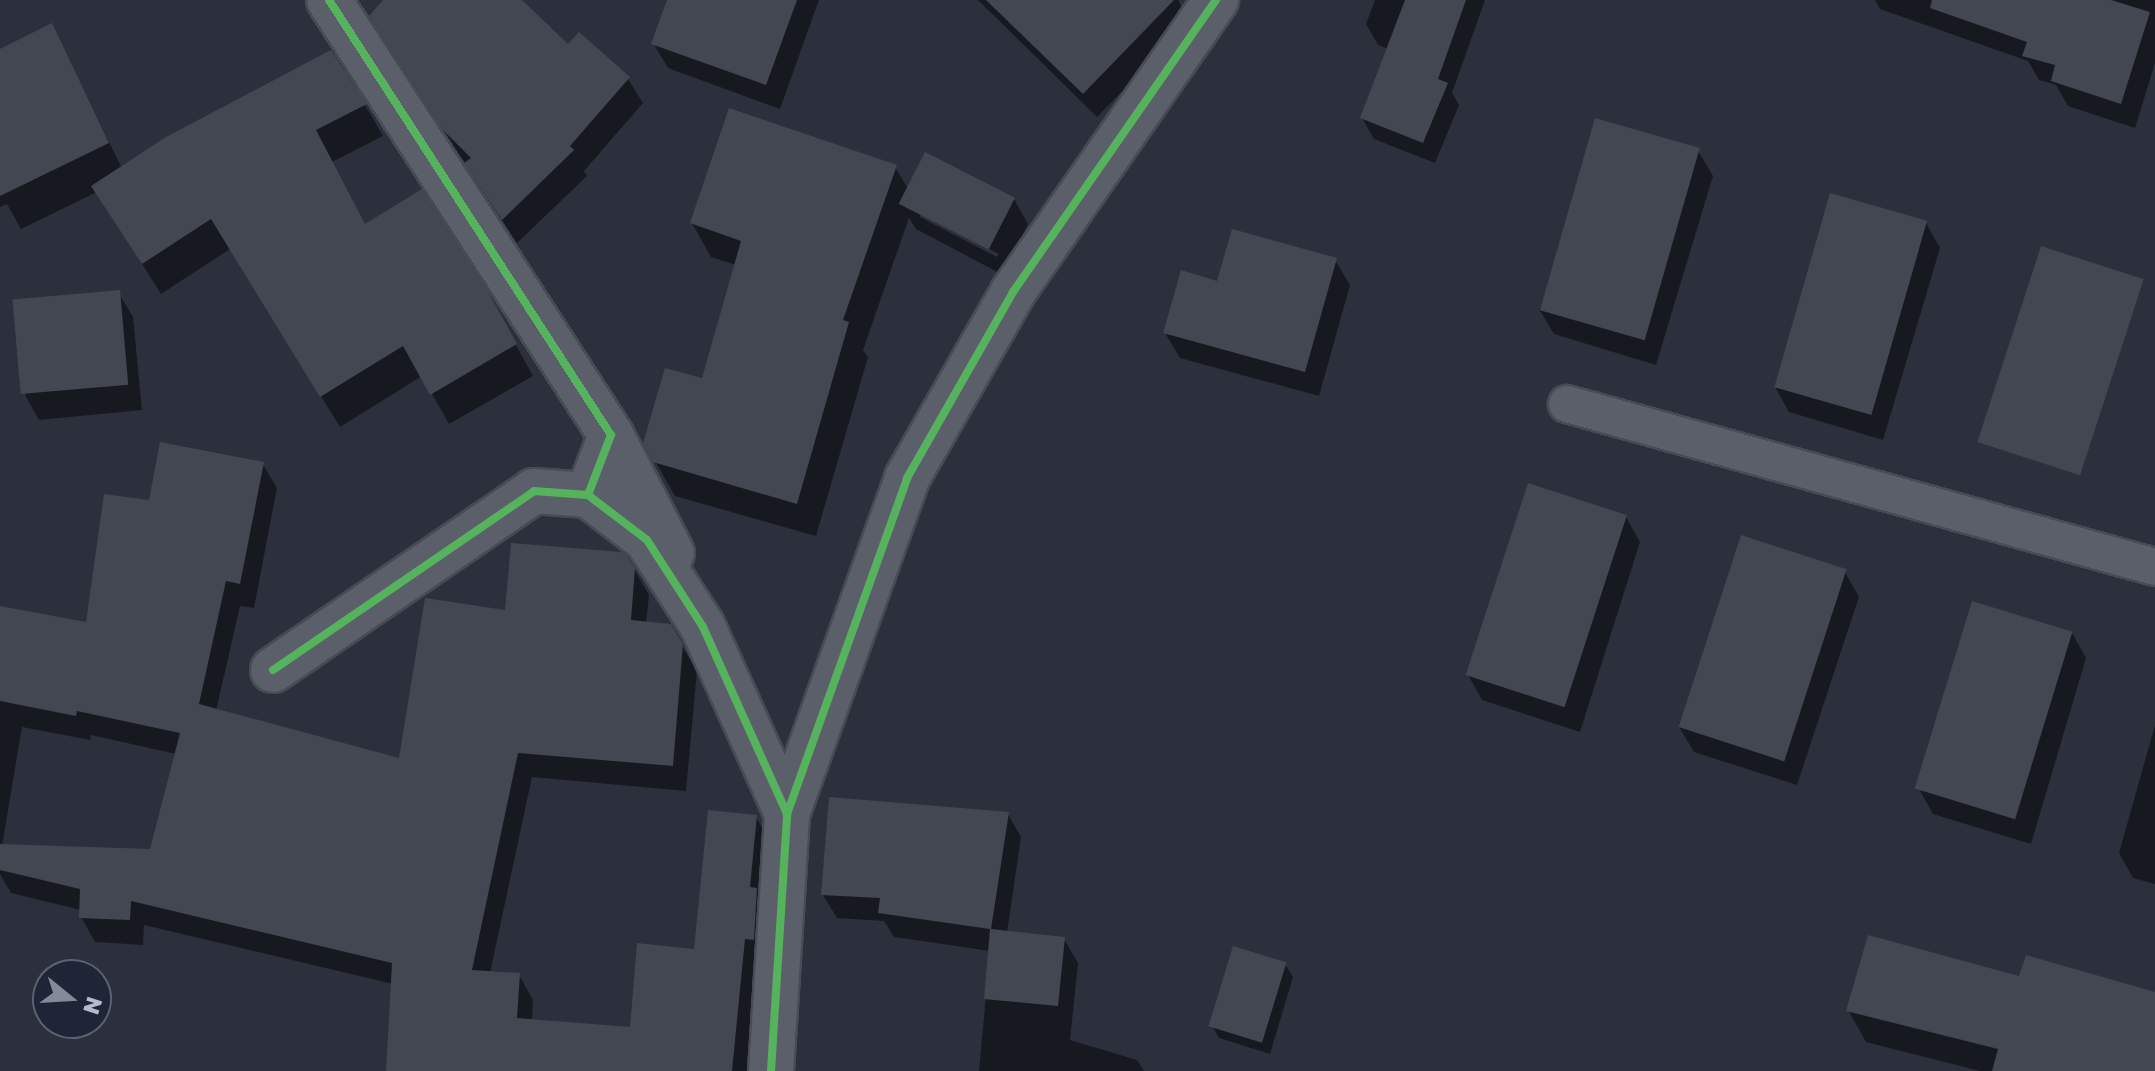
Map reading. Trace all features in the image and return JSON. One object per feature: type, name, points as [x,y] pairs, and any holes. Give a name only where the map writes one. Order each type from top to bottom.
[{"type":"street","points":[[329,0],[611,435],[762,732],[787,814]]},
{"type":"street","points":[[771,1071],[787,814],[907,478],[1013,292],[1216,0]]},
{"type":"street","points":[[588,495],[611,435]]},
{"type":"street","points":[[273,670],[534,491],[588,495],[647,540],[703,627],[787,814]]},
{"type":"lane","points":[[1567,404],[2155,567]]},
{"type":"building","points":[[383,0],[522,0],[568,44],[579,32],[630,77],[570,146],[574,150],[502,220],[464,163],[471,158],[442,129],[369,16]]},
{"type":"building","points":[[667,0],[797,0],[766,85],[651,44]]},
{"type":"building","points":[[986,0],[1174,0],[1083,94]]},
{"type":"building","points":[[1405,0],[1466,0],[1438,79],[1448,83],[1423,143],[1360,118]]},
{"type":"building","points":[[1932,0],[2111,0],[2150,12],[2121,104],[2051,81],[2055,65],[2022,56],[2027,42],[1930,8]]},
{"type":"building","points":[[52,23],[109,143],[0,196],[0,49]]},
{"type":"building","points":[[331,50],[367,104],[316,130],[365,224],[422,189],[485,286],[517,344],[430,395],[403,346],[320,397],[211,219],[142,264],[91,186],[166,137]]},
{"type":"building","points":[[729,108],[897,165],[843,320],[849,322],[797,504],[653,462],[643,443],[665,368],[702,378],[741,241],[690,223]]},
{"type":"building","points":[[1595,118],[1700,148],[1645,340],[1540,310]]},
{"type":"building","points":[[925,152],[1015,198],[989,250],[899,204]]},
{"type":"building","points":[[1830,193],[1927,221],[1871,415],[1774,387]]},
{"type":"building","points":[[1232,229],[1337,258],[1305,372],[1163,333],[1181,270],[1217,281]]},
{"type":"building","points":[[2041,246],[2144,279],[2080,475],[1977,442]]},
{"type":"building","points":[[120,290],[128,385],[21,394],[12,299]]},
{"type":"building","points":[[160,442],[264,462],[240,584],[226,581],[199,704],[399,758],[425,598],[505,610],[511,543],[622,552],[628,557],[635,568],[631,620],[671,624],[683,644],[673,766],[518,753],[472,970],[520,973],[517,1018],[630,1027],[637,943],[694,949],[708,810],[757,815],[750,887],[757,888],[754,940],[745,939],[732,1071],[386,1071],[392,963],[131,901],[130,920],[79,918],[80,889],[0,870],[0,844],[150,849],[180,733],[77,711],[76,716],[0,701],[0,606],[86,622],[104,494],[149,500]]},
{"type":"building","points":[[1528,483],[1627,515],[1564,707],[1466,675]]},
{"type":"building","points":[[1741,535],[1847,569],[1784,761],[1679,727]]},
{"type":"building","points":[[1972,601],[2072,632],[2015,819],[1915,788]]},
{"type":"building","points":[[829,797],[1009,812],[991,929],[1065,937],[1058,1006],[984,999],[990,929],[878,913],[880,898],[821,895]]},
{"type":"building","points":[[1868,935],[2019,976],[2026,955],[2155,992],[2155,1071],[1992,1071],[1998,1049],[1846,1011]]},
{"type":"building","points":[[1233,946],[1287,962],[1262,1043],[1208,1026]]},
{"type":"cycle path","points":[[329,0],[611,435],[588,495]]},
{"type":"cycle path","points":[[771,1071],[787,814],[907,478],[1013,292],[1216,0]]},
{"type":"cycle path","points":[[273,670],[534,491],[588,495],[647,540],[703,627],[787,814]]}]
